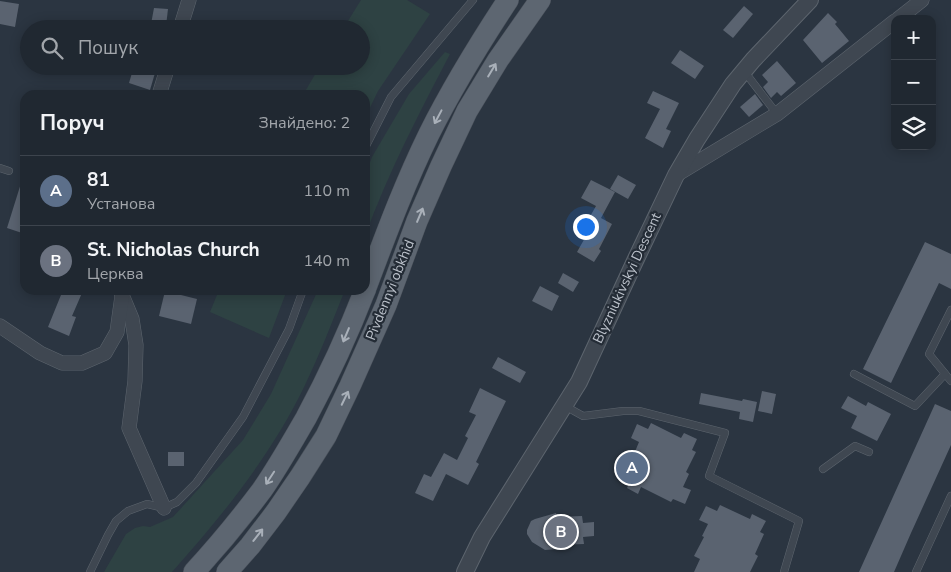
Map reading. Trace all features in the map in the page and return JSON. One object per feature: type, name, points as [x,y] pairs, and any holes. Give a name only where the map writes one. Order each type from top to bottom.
[{"type":"main road","name":"Pivdennyi obkhid","points":[[370,277],[400,198],[428,135],[458,78],[508,0]]},
{"type":"main road","name":"Pivdennyi obkhid","points":[[227,572],[276,512],[326,436],[386,305],[417,221],[467,112],[498,60],[540,0]]},
{"type":"main road","name":"Pivdennyi obkhid","points":[[194,572],[263,489],[292,443],[321,390],[363,295]]},
{"type":"street","points":[[183,20],[189,0]]},
{"type":"street","name":"Blyzniukivskyi Descent","points":[[465,572],[482,537],[579,382],[676,175],[714,111],[732,84],[810,0]]},
{"type":"street","points":[[902,15],[922,0]]},
{"type":"street","points":[[676,175],[777,114],[891,24]]},
{"type":"street","points":[[161,90],[165,75]]},
{"type":"street","points":[[0,326],[40,353],[62,363],[82,363],[105,353],[117,332],[121,295]]},
{"type":"street","points":[[122,295],[132,319],[136,345],[135,381],[129,428],[164,508]]},
{"type":"lane","points":[[370,138],[391,97],[473,0]]},
{"type":"lane","points":[[744,71],[777,114]]},
{"type":"lane","points":[[0,168],[9,171]]},
{"type":"lane","points":[[90,572],[116,521],[128,511],[147,504],[164,508],[177,502],[196,483],[243,417],[289,329],[301,295]]},
{"type":"lane","points":[[951,310],[929,354],[951,381]]},
{"type":"lane","points":[[854,374],[915,406],[945,374]]},
{"type":"lane","points":[[564,406],[583,416],[639,410],[726,432],[709,476],[799,521],[784,572]]},
{"type":"lane","points":[[823,469],[855,446],[869,452]]},
{"type":"lane","points":[[916,572],[951,496]]},
{"type":"green space","points":[[361,0],[407,0],[430,14],[378,91],[370,108],[370,90],[306,90],[315,75],[370,75],[370,20],[349,20]]},
{"type":"green space","points":[[445,52],[450,54],[394,166],[370,223],[370,162],[409,94]]},
{"type":"green space","points":[[217,295],[285,295],[269,338],[210,312]]},
{"type":"green space","points":[[316,295],[343,295],[316,362],[292,411],[262,459],[210,528],[172,572],[104,572],[126,534],[135,528],[150,527],[173,517],[243,440],[271,394]]},
{"type":"building","points":[[0,1],[19,4],[15,27],[0,24]]},
{"type":"building","points":[[744,6],[753,14],[733,38],[723,30]]},
{"type":"building","points":[[154,8],[168,9],[167,20],[152,20]]},
{"type":"building","points":[[828,13],[837,22],[835,24],[849,41],[822,63],[803,40]]},
{"type":"building","points":[[680,50],[704,66],[695,79],[671,63]]},
{"type":"building","points":[[777,61],[796,83],[781,96],[777,92],[771,98],[763,87],[768,82],[762,75]]},
{"type":"building","points":[[131,75],[154,75],[150,90],[129,83]]},
{"type":"building","points":[[653,91],[679,103],[666,129],[671,131],[663,148],[645,138],[660,109],[647,103]]},
{"type":"building","points":[[755,94],[763,105],[749,117],[740,107]]},
{"type":"building","points":[[618,175],[636,185],[628,199],[610,189]]},
{"type":"building","points":[[591,180],[615,192],[601,218],[612,224],[599,249],[601,251],[594,262],[577,252],[590,229],[584,227],[596,206],[581,198]]},
{"type":"building","points":[[20,186],[20,232],[7,228]]},
{"type":"building","points":[[925,242],[951,254],[951,289],[939,283],[891,383],[863,369]]},
{"type":"building","points":[[563,273],[579,282],[573,292],[558,283]]},
{"type":"building","points":[[540,286],[559,296],[552,311],[532,301]]},
{"type":"building","points":[[61,295],[81,295],[72,316],[76,317],[69,336],[48,327]]},
{"type":"building","points":[[164,295],[181,295],[197,299],[191,324],[159,316]]},
{"type":"building","points":[[498,357],[526,372],[520,383],[492,368]]},
{"type":"building","points":[[480,388],[506,401],[476,462],[479,464],[468,485],[446,474],[433,501],[415,493],[424,474],[431,477],[444,453],[457,460],[468,438],[465,436],[476,415],[469,412]]},
{"type":"building","points":[[762,391],[776,394],[772,414],[758,411]]},
{"type":"building","points":[[701,393],[757,402],[753,422],[739,419],[740,412],[699,404]]},
{"type":"building","points":[[848,396],[866,406],[868,402],[891,414],[877,441],[851,428],[857,416],[841,408]]},
{"type":"building","points":[[935,404],[951,411],[951,445],[894,572],[859,572]]},
{"type":"building","points":[[651,423],[681,438],[684,433],[697,439],[692,450],[696,452],[686,472],[689,474],[683,487],[691,490],[685,504],[673,499],[671,502],[641,487],[638,494],[627,488],[632,477],[626,474],[639,442],[631,438],[637,424],[648,429]]},
{"type":"building","points":[[168,452],[184,452],[184,466],[168,466]]},
{"type":"building","points":[[720,505],[750,519],[752,514],[766,521],[760,532],[764,534],[755,554],[758,556],[750,572],[694,572],[700,559],[694,556],[704,537],[702,536],[708,524],[699,520],[706,506],[717,511]]},
{"type":"building","points":[[556,513],[557,517],[582,516],[583,523],[594,522],[594,536],[583,537],[584,544],[558,545],[558,549],[545,550],[532,542],[527,534],[531,521]]},
{"type":"place","name":"81","points":[[632,468]]},
{"type":"place","name":"St. Nicholas Church","points":[[561,532]]}]
